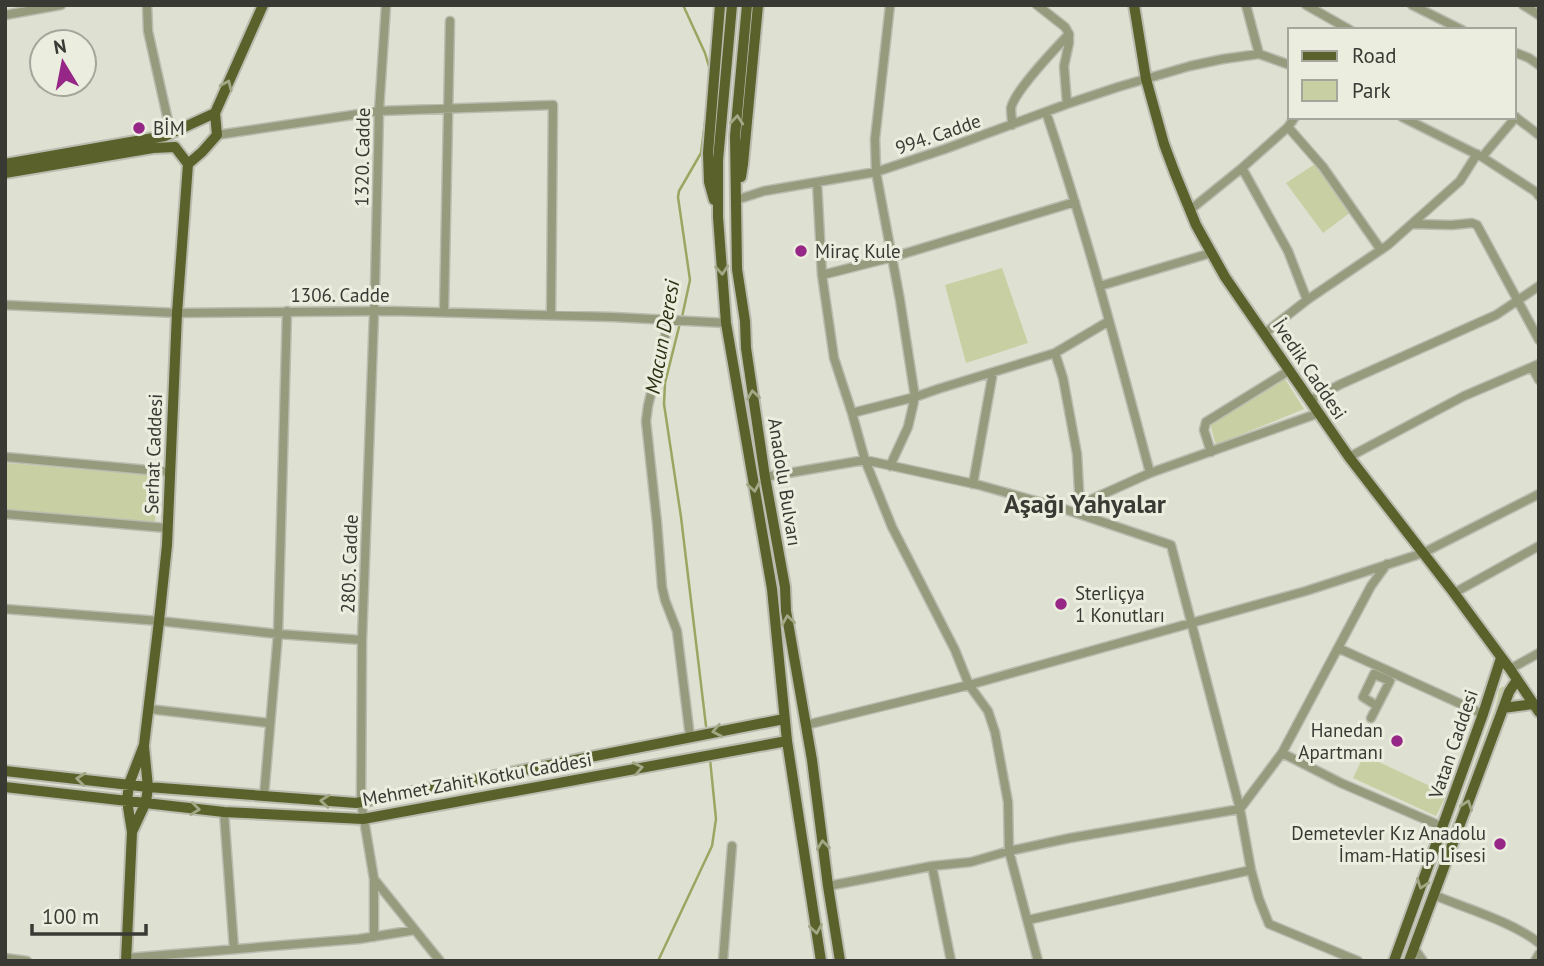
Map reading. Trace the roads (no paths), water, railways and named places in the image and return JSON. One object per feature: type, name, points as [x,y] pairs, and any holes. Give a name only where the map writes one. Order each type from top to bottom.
[{"type":"main road","points":[[175,147],[188,164],[217,135],[215,113],[263,5]]},
{"type":"main road","points":[[718,217],[709,182],[708,153],[720,5]]},
{"type":"main road","name":"Anadolu Bulvarı","points":[[733,5],[718,160],[718,217],[726,323],[772,589],[784,719],[821,961]]},
{"type":"main road","name":"Anadolu Bulvarı","points":[[747,5],[735,136],[737,269],[765,477],[812,760],[839,961]]},
{"type":"main road","points":[[736,200],[743,164],[758,5]]},
{"type":"main road","name":"İvedik Caddesi","points":[[1134,5],[1146,79],[1164,144],[1190,210],[1211,253],[1349,457],[1454,593],[1536,708]]},
{"type":"main road","points":[[5,164],[168,135],[215,113]]},
{"type":"main road","points":[[175,147],[186,125]]},
{"type":"main road","points":[[5,173],[153,148],[175,147]]},
{"type":"main road","name":"Serhat Caddesi","points":[[126,960],[132,832],[127,801],[130,784],[144,746],[159,621],[188,164]]},
{"type":"main road","name":"Vatan Caddesi","points":[[1394,961],[1501,658]]},
{"type":"main road","name":"Vatan Caddesi","points":[[1409,961],[1509,692],[1517,680]]},
{"type":"main road","name":"Vatan Caddesi","points":[[1503,708],[1536,708]]},
{"type":"main road","name":"Mehmet Zahit Kotku Caddesi","points":[[5,771],[356,803],[784,719]]},
{"type":"main road","name":"Mehmet Zahit Kotku Caddesi","points":[[5,787],[224,812],[363,819],[787,741]]},
{"type":"main road","name":"Serhat Caddesi","points":[[132,832],[146,802],[148,786],[144,746]]},
{"type":"street","points":[[5,15],[61,5]]},
{"type":"street","points":[[147,5],[148,31],[168,135]]},
{"type":"street","name":"1320. Cadde","points":[[374,311],[379,111],[386,5]]},
{"type":"street","points":[[890,5],[875,139],[876,172],[915,397],[908,427],[890,466]]},
{"type":"street","points":[[1037,5],[1065,27],[1069,34],[1064,65],[1067,103]]},
{"type":"street","points":[[1246,5],[1259,54],[1288,64]]},
{"type":"street","points":[[1306,5],[1346,28]]},
{"type":"street","points":[[1412,5],[1458,28]]},
{"type":"street","points":[[1523,5],[1539,15]]},
{"type":"street","points":[[443,312],[450,21]]},
{"type":"street","points":[[1012,125],[1011,109],[1014,100],[1069,34]]},
{"type":"street","points":[[1516,53],[1539,65]]},
{"type":"street","name":"994. Cadde","points":[[736,200],[764,191],[876,172],[1118,87],[1190,66],[1259,54]]},
{"type":"street","points":[[217,135],[379,111],[553,105],[551,315]]},
{"type":"street","points":[[1046,112],[1100,286],[1150,473]]},
{"type":"street","points":[[1516,118],[1539,135]]},
{"type":"street","points":[[1190,210],[1242,168],[1288,127],[1293,119]]},
{"type":"street","points":[[1406,119],[1479,156],[1539,196]]},
{"type":"street","points":[[1265,333],[1412,225],[1460,181],[1513,119]]},
{"type":"street","points":[[1288,127],[1323,167],[1381,250]]},
{"type":"street","points":[[1242,168],[1288,251],[1307,300]]},
{"type":"street","points":[[817,182],[822,275],[834,358],[865,460],[892,527],[955,650],[969,685],[988,711],[995,732],[1008,802],[1009,851],[1038,961]]},
{"type":"street","points":[[822,275],[892,257],[1075,202]]},
{"type":"street","points":[[1412,225],[1478,225],[1539,340]]},
{"type":"street","points":[[1100,286],[1211,253]]},
{"type":"street","points":[[1310,400],[1496,315],[1539,286]]},
{"type":"street","name":"1306. Cadde","points":[[5,305],[177,313],[443,312],[726,323]]},
{"type":"street","points":[[264,796],[278,634],[287,311]]},
{"type":"street","name":"2805. Cadde","points":[[374,311],[362,640],[361,802],[374,879],[374,937]]},
{"type":"street","points":[[672,321],[646,421],[662,587],[677,631],[690,737]]},
{"type":"street","points":[[852,413],[915,397],[1055,353],[1109,321]]},
{"type":"street","points":[[1055,353],[1063,378],[1077,454],[1080,510]]},
{"type":"street","points":[[1349,457],[1464,396],[1536,365],[1539,380]]},
{"type":"street","points":[[1211,452],[1204,430],[1206,422],[1290,370]]},
{"type":"street","points":[[973,484],[993,372]]},
{"type":"street","points":[[1080,510],[1150,473],[1319,413]]},
{"type":"street","points":[[5,457],[170,471]]},
{"type":"street","points":[[765,477],[865,460],[1080,510],[1171,545],[1240,809],[1251,870],[1269,924],[1358,961]]},
{"type":"street","points":[[806,725],[969,685],[1306,591],[1423,553],[1539,494]]},
{"type":"street","points":[[5,514],[167,528]]},
{"type":"street","points":[[1454,593],[1539,547]]},
{"type":"street","points":[[828,886],[932,866],[971,862],[1070,838],[1240,809],[1282,753],[1371,586],[1387,564]]},
{"type":"street","points":[[5,609],[362,640]]},
{"type":"street","points":[[1338,648],[1483,714]]},
{"type":"street","points":[[1510,669],[1539,653]]},
{"type":"street","points":[[1371,718],[1377,706]]},
{"type":"street","points":[[149,709],[270,723]]},
{"type":"street","points":[[1282,753],[1341,783],[1443,827]]},
{"type":"street","points":[[224,812],[234,949]]},
{"type":"street","points":[[723,961],[732,846]]},
{"type":"street","points":[[932,866],[951,961]]},
{"type":"street","points":[[1028,920],[1251,870]]},
{"type":"street","points":[[374,879],[440,961]]},
{"type":"street","points":[[1434,895],[1492,919],[1539,943]]},
{"type":"street","points":[[126,960],[374,937],[415,930]]},
{"type":"street","points":[[1414,948],[1423,961]]},
{"type":"street","points":[[1535,961],[1539,954]]},
{"type":"street","points":[[5,958],[27,961]]},
{"type":"waterway","name":"Macun Deresi","points":[[683,5],[710,70]]},
{"type":"waterway","name":"Macun Deresi","points":[[682,317],[690,280],[678,197],[701,153],[705,122]]},
{"type":"waterway","name":"Macun Deresi","points":[[680,323],[665,383],[664,404],[681,517],[706,726]]},
{"type":"waterway","name":"Macun Deresi","points":[[658,961],[712,846],[716,819],[710,759]]},
{"type":"place","name":"BİM","points":[[139,128]]},
{"type":"place","name":"Miraç Kule","points":[[801,251]]},
{"type":"place","name":"Sterliçya 1 Konutları","points":[[1061,604]]},
{"type":"place","name":"Hanedan Apartmanı","points":[[1397,741]]},
{"type":"place","name":"Demetevler Kız Anadolu İmam-Hatip Lisesi","points":[[1500,844]]},
{"type":"district","name":"Aşağı Yahyalar","points":[[1085,503]]}]
